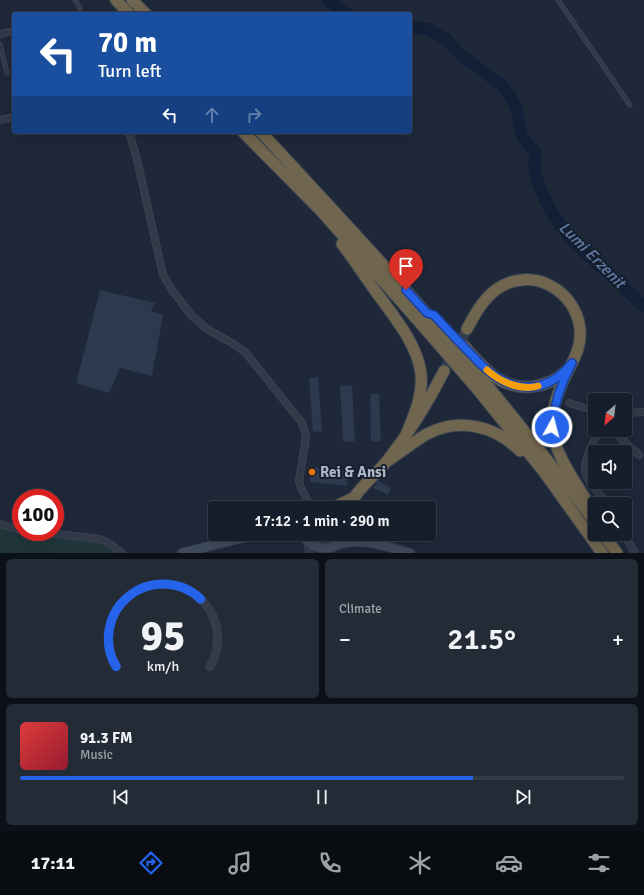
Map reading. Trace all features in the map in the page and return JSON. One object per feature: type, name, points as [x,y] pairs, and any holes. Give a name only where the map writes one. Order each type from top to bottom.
[{"type":"highway","points":[[116,0],[127,12]]},
{"type":"highway","points":[[132,0],[144,12]]},
{"type":"highway","points":[[245,134],[322,212],[478,390],[544,472],[602,553]]},
{"type":"highway","points":[[263,134],[427,313],[486,383],[588,513]]},
{"type":"highway","points":[[322,212],[323,221],[345,249],[409,340],[415,352],[421,374],[420,395],[417,409],[406,436]]},
{"type":"highway","points":[[467,330],[480,305],[490,294],[501,286],[512,281],[521,280],[546,283],[566,296],[578,316],[581,336],[578,350],[557,396],[552,427],[556,444],[563,460],[588,502]]},
{"type":"highway","points":[[427,313],[434,315],[491,373],[512,384],[534,387],[548,383],[562,375],[572,363]]},
{"type":"highway","points":[[352,501],[386,462],[406,436],[421,414],[444,371]]},
{"type":"highway","points":[[386,462],[432,431],[449,426],[467,425],[486,429],[503,436],[521,452],[537,471],[544,472]]},
{"type":"highway","points":[[609,541],[617,553]]},
{"type":"main road","points":[[182,553],[230,541]]},
{"type":"main road","points":[[306,541],[316,550],[323,552],[334,550],[342,541]]},
{"type":"main road","points":[[341,544],[352,541],[367,542],[410,553]]},
{"type":"street","points":[[0,34],[12,31]]},
{"type":"street","points":[[0,120],[12,117]]},
{"type":"street","points":[[130,134],[136,155],[163,275],[172,290],[192,316],[207,329],[245,352],[302,423],[306,435],[299,481],[308,501]]},
{"type":"street","points":[[568,403],[588,409]]},
{"type":"street","points":[[632,413],[644,412]]},
{"type":"street","points":[[596,437],[587,458],[586,475],[602,497]]},
{"type":"street","points":[[618,437],[639,455]]},
{"type":"street","points":[[0,524],[12,527]]},
{"type":"street","points":[[64,535],[99,539],[107,542],[122,553]]},
{"type":"street","points":[[628,541],[635,553]]},
{"type":"street","points":[[308,544],[309,553]]},
{"type":"lane","points":[[76,0],[80,8],[80,12]]},
{"type":"lane","points":[[558,0],[630,106]]},
{"type":"lane","points":[[0,44],[6,73]]},
{"type":"green space","points":[[0,527],[12,531],[12,541],[64,541],[64,537],[96,541],[105,544],[118,553],[0,553]]},
{"type":"green space","points":[[312,541],[337,541],[329,546],[313,543]]},
{"type":"building","points":[[100,290],[155,303],[151,311],[163,315],[152,376],[120,368],[109,393],[76,383]]},
{"type":"building","points":[[318,377],[322,431],[313,432],[309,378]]},
{"type":"building","points":[[352,385],[355,441],[343,442],[340,386]]},
{"type":"building","points":[[370,394],[379,394],[381,441],[371,441]]},
{"type":"building","points":[[311,467],[348,471],[347,486],[310,482]]},
{"type":"building","points":[[378,481],[391,488],[388,495],[373,488]]},
{"type":"waterway","name":"Lumi Erzenit","points":[[328,0],[344,12]]},
{"type":"waterway","name":"Lumi Erzenit","points":[[412,27],[428,29],[446,39],[462,56],[503,86],[516,107],[522,136],[536,154],[534,166],[538,183],[550,210],[569,237],[644,306]]},
{"type":"tunnel","points":[[444,371],[467,329]]},
{"type":"slow traffic","points":[[487,370],[500,379],[518,386],[538,386]]},
{"type":"place","name":"Rei & Ansi","points":[[312,472]]},
{"type":"route","points":[[406,290],[427,313],[434,315],[491,373],[505,382],[524,387],[540,386],[562,375],[572,363],[557,396],[552,427]]}]
